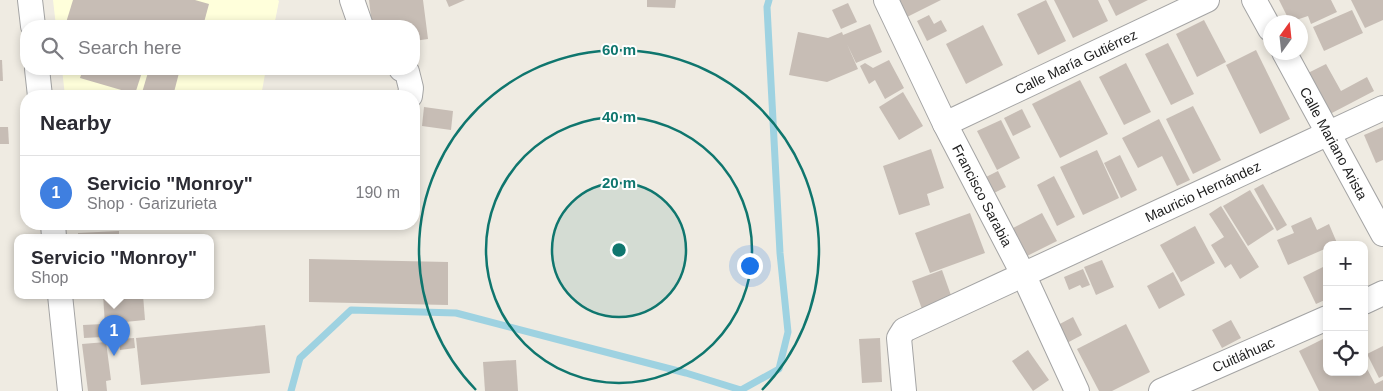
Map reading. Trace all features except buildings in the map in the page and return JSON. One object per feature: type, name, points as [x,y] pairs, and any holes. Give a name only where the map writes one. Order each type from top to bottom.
[{"type":"street","points":[[30,0],[32,20]]},
{"type":"street","points":[[352,0],[359,20]]},
{"type":"street","name":"Francisco Sarabia","points":[[886,0],[945,124],[1024,276],[1077,391]]},
{"type":"street","name":"Calle María Gutiérrez","points":[[945,124],[1207,0]]},
{"type":"street","points":[[1254,0],[1263,16]]},
{"type":"street","name":"Calle Mariano Arista","points":[[1289,60],[1330,133],[1383,234]]},
{"type":"street","points":[[38,75],[39,90]]},
{"type":"street","points":[[408,75],[411,90]]},
{"type":"street","name":"Mauricio Hernández","points":[[904,391],[900,338],[904,330],[1383,108]]},
{"type":"street","points":[[1368,300],[1383,293]]},
{"type":"street","points":[[60,299],[70,391]]},
{"type":"street","name":"Cuitláhuac","points":[[1161,391],[1323,320]]},
{"type":"shaded area","points":[[53,0],[279,1],[275,20],[55,20]]},
{"type":"shaded area","points":[[63,75],[265,75],[262,90],[64,90]]},
{"type":"waterway","points":[[291,391],[300,358],[351,310],[456,313],[686,373],[741,390],[779,369],[788,332],[780,253],[767,7],[769,0]]},
{"type":"place","name":"Servicio \"Monroy\"","points":[[114,356]]}]
